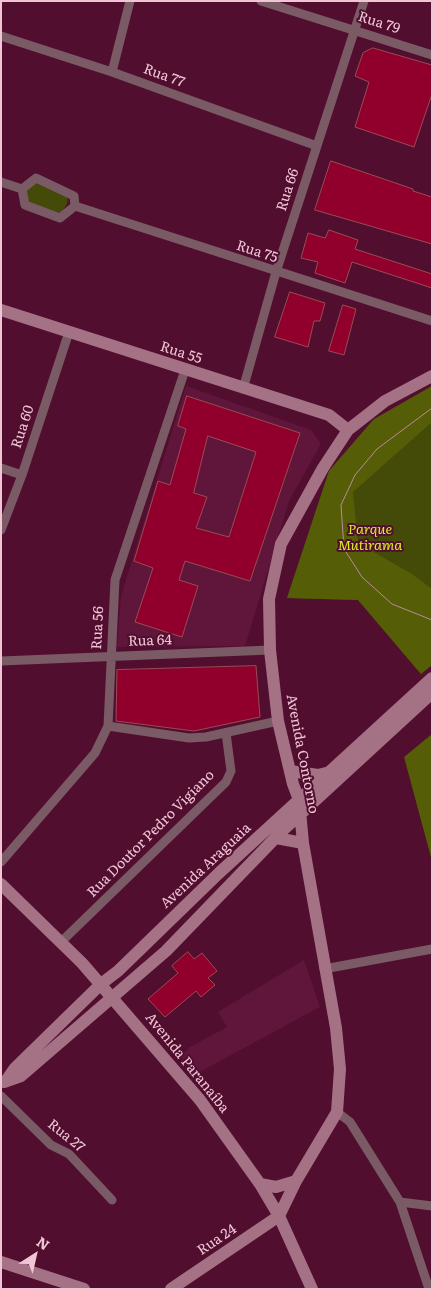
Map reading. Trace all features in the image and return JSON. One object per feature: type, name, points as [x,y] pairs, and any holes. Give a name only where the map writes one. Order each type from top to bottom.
[{"type":"main road","name":"Rua 55","points":[[1,310],[329,415],[348,430]]},
{"type":"main road","name":"Avenida Contorno","points":[[279,1216],[296,1181],[338,1112],[340,1069],[336,1028],[303,843],[299,800],[278,721],[270,650],[269,599],[281,544],[323,468],[348,430],[385,400],[432,376]]},
{"type":"main road","name":"Avenida Araguaia","points":[[4,1083],[15,1068],[101,984],[118,971],[219,873],[432,678]]},
{"type":"main road","name":"Avenida Araguaia","points":[[4,1083],[20,1076],[166,951],[276,838],[432,693]]},
{"type":"main road","points":[[290,770],[318,775],[330,772]]},
{"type":"main road","points":[[276,838],[303,843]]},
{"type":"main road","name":"Avenida Paranaíba","points":[[1,884],[101,984],[200,1100],[260,1184],[279,1216],[312,1289]]},
{"type":"main road","points":[[260,1184],[276,1187],[296,1181]]},
{"type":"main road","name":"Rua 24","points":[[171,1289],[279,1216]]},
{"type":"main road","points":[[1,1262],[84,1289]]},
{"type":"street","points":[[112,72],[130,1]]},
{"type":"street","name":"Rua 79","points":[[261,1],[432,55]]},
{"type":"street","name":"Rua 66","points":[[243,389],[276,272],[364,1]]},
{"type":"street","name":"Rua 77","points":[[1,36],[112,72],[317,146]]},
{"type":"street","points":[[36,178],[74,196],[75,206],[60,218],[25,206],[22,189],[36,178]]},
{"type":"street","points":[[1,182],[22,189]]},
{"type":"street","name":"Rua 75","points":[[75,206],[432,321]]},
{"type":"street","name":"Rua 60","points":[[1,530],[22,475],[69,332]]},
{"type":"street","name":"Rua 56","points":[[1,862],[95,752],[108,726],[115,580],[185,370]]},
{"type":"street","points":[[1,468],[22,475]]},
{"type":"street","name":"Rua 64","points":[[1,661],[270,650]]},
{"type":"street","points":[[108,726],[189,738],[226,733],[278,721]]},
{"type":"street","name":"Rua Doutor Pedro Vigiano","points":[[61,942],[226,782],[231,771],[226,733]]},
{"type":"street","points":[[324,969],[432,949]]},
{"type":"street","name":"Rua 27","points":[[1,1096],[51,1144],[69,1154],[112,1200]]},
{"type":"street","points":[[338,1112],[350,1122],[400,1202],[429,1289]]},
{"type":"street","points":[[400,1202],[432,1206]]},
{"type":"shaded area","points":[[186,386],[311,430],[321,444],[289,501],[245,646],[117,647],[121,596]]},
{"type":"shaded area","points":[[304,960],[320,1007],[194,1075],[180,1056],[190,1047],[227,1027],[218,1012]]},
{"type":"green space","points":[[36,182],[67,195],[68,200],[60,213],[29,203],[25,191]]},
{"type":"green space","name":"Parque Mutirama","points":[[432,386],[432,665],[421,674],[358,600],[287,598],[329,471],[372,421]]},
{"type":"green space","name":"Parque Mutirama","points":[[432,386],[432,422],[353,492],[358,543],[412,574],[432,589],[432,665],[421,674],[358,600],[287,598],[329,471],[374,419]]},
{"type":"green space","points":[[432,734],[432,861],[404,757]]},
{"type":"building","points":[[373,48],[432,65],[432,94],[414,147],[355,127],[369,82],[355,76],[363,53]]},
{"type":"building","points":[[331,161],[432,197],[432,244],[315,210]]},
{"type":"building","points":[[329,230],[358,240],[355,249],[432,274],[432,288],[352,262],[345,283],[315,273],[318,262],[301,258],[308,233],[325,238]]},
{"type":"building","points":[[290,292],[325,303],[320,321],[314,321],[308,347],[275,337]]},
{"type":"building","points":[[343,305],[356,309],[344,355],[329,351]]},
{"type":"building","points":[[187,396],[300,433],[250,581],[185,561],[179,580],[198,586],[182,637],[135,622],[153,568],[134,561],[158,481],[170,485],[186,429],[178,426]],"holes":[[[208,436],[256,452],[229,537],[196,528],[207,497],[194,493]]]},
{"type":"building","points":[[256,666],[260,717],[194,731],[116,721],[117,670]]},
{"type":"building","points":[[188,952],[194,959],[202,953],[217,971],[208,978],[215,985],[201,997],[196,991],[165,1017],[148,999],[178,973],[172,966]]},
{"type":"tram line","points":[[432,408],[377,449],[355,475],[341,505],[344,549],[362,577],[392,604],[432,620]]}]
